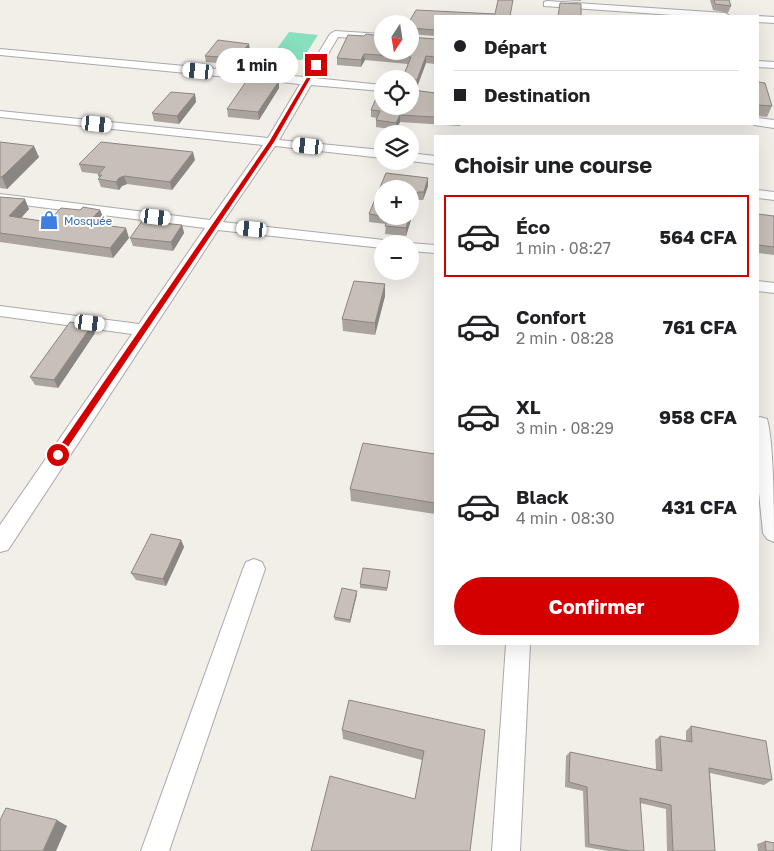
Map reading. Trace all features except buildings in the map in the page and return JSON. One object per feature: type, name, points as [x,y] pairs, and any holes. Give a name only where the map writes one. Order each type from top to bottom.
[{"type":"street","points":[[547,4],[710,15]]},
{"type":"street","points":[[759,18],[774,20]]},
{"type":"street","points":[[0,543],[271,142],[335,34],[374,36]]},
{"type":"street","points":[[0,52],[374,87]]},
{"type":"street","points":[[759,64],[774,65]]},
{"type":"street","points":[[0,114],[374,153]]},
{"type":"street","points":[[759,122],[774,124]]},
{"type":"street","points":[[419,158],[434,160]]},
{"type":"street","points":[[759,194],[774,196]]},
{"type":"street","points":[[0,198],[374,243]]},
{"type":"street","points":[[419,248],[434,250]]},
{"type":"street","points":[[759,286],[774,288]]},
{"type":"street","points":[[0,311],[144,330]]},
{"type":"street","points":[[764,425],[774,532]]},
{"type":"street","points":[[155,851],[254,569]]},
{"type":"street","points":[[506,851],[518,645]]},
{"type":"green space","points":[[289,32],[318,35],[302,60],[271,57]]},
{"type":"place","name":"Mosquée","points":[[49,220]]},
{"type":"route","points":[[58,455],[271,142],[316,65]]}]
